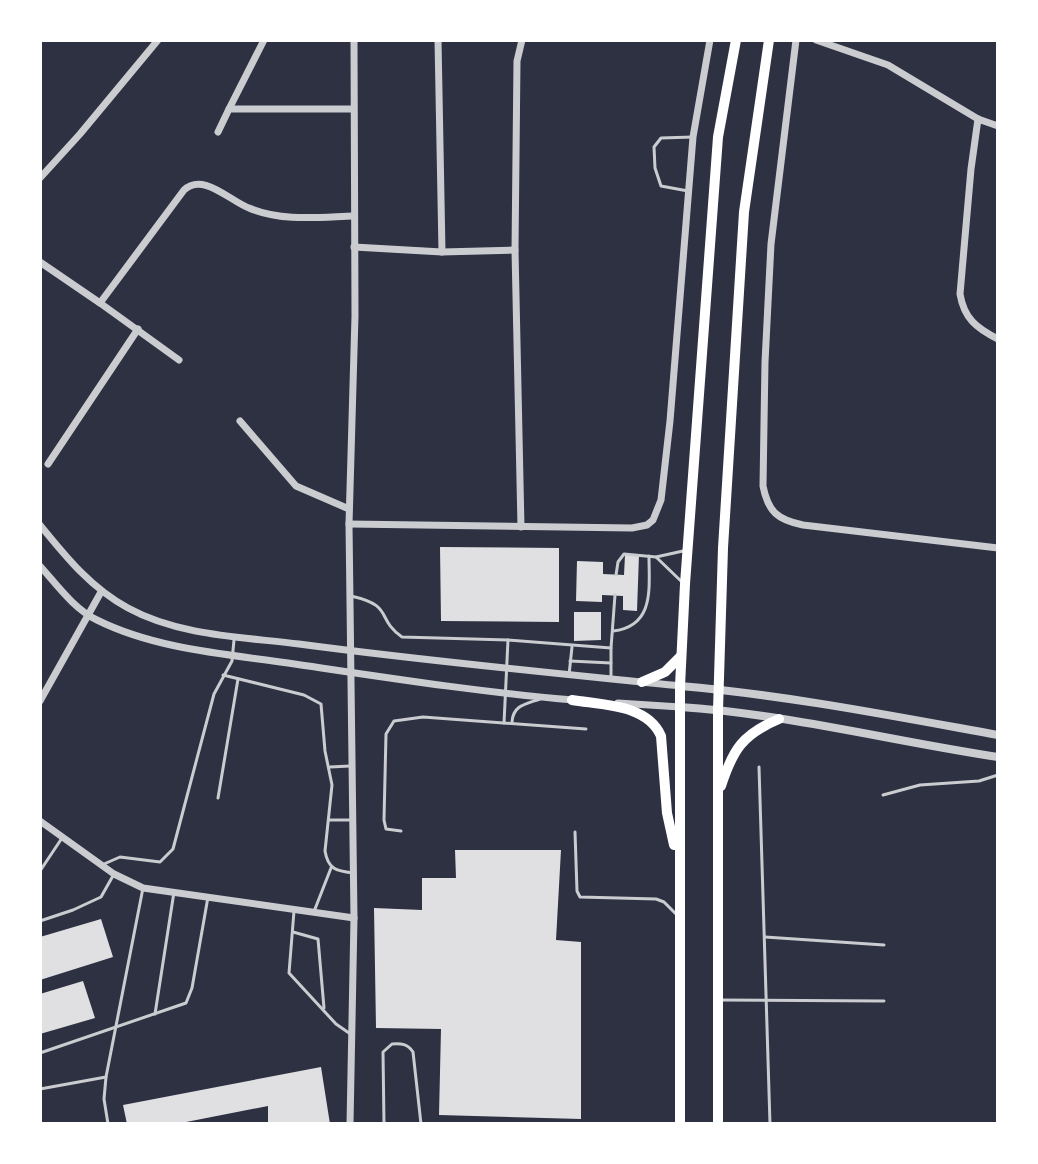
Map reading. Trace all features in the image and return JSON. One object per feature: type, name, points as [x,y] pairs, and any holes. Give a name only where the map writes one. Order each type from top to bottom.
[{"type":"main road","points":[[680,1124],[678,917],[681,656],[718,137],[736,40]]},
{"type":"main road","points":[[718,1124],[718,689],[723,548],[744,212],[769,40]]},
{"type":"main road","points":[[642,682],[665,672],[681,656]]},
{"type":"main road","points":[[572,700],[636,712],[657,726],[662,747],[667,813],[679,867]]},
{"type":"main road","points":[[718,794],[729,763],[746,738],[757,728],[779,719]]},
{"type":"street","points":[[40,178],[158,40]]},
{"type":"street","points":[[218,132],[264,40]]},
{"type":"street","points":[[350,1124],[354,873],[349,509],[354,40]]},
{"type":"street","points":[[438,40],[442,252]]},
{"type":"street","points":[[521,527],[515,250],[517,61],[522,40]]},
{"type":"street","points":[[349,524],[632,528],[647,525],[653,520],[661,500],[693,137],[710,40]]},
{"type":"street","points":[[796,40],[777,184],[765,362],[763,486],[766,503],[771,512],[781,519],[803,525],[998,548]]},
{"type":"street","points":[[816,40],[888,65],[978,119],[998,126]]},
{"type":"street","points":[[229,109],[353,109]]},
{"type":"street","points":[[978,119],[960,294],[963,311],[969,319],[998,339]]},
{"type":"street","points":[[100,303],[190,184],[209,186],[241,205],[273,215],[354,216]]},
{"type":"street","points":[[354,247],[442,252],[515,250]]},
{"type":"street","points":[[40,262],[179,360]]},
{"type":"street","points":[[48,464],[138,329]]},
{"type":"street","points":[[240,421],[296,486],[349,509]]},
{"type":"street","points":[[40,525],[70,562],[101,592],[129,609],[173,625],[350,651],[718,689],[998,735]]},
{"type":"street","points":[[40,566],[87,614],[118,629],[233,655],[505,694],[718,710],[998,757]]},
{"type":"street","points":[[40,701],[101,592]]},
{"type":"street","points":[[40,821],[114,874],[143,888],[354,918]]},
{"type":"lane","points":[[690,192],[661,186],[655,168],[654,147],[661,138],[693,137]]},
{"type":"lane","points":[[616,575],[618,562],[624,554],[656,557],[687,550]]},
{"type":"lane","points":[[613,631],[629,627],[645,611],[649,556]]},
{"type":"lane","points":[[656,557],[685,584]]},
{"type":"lane","points":[[611,679],[615,595]]},
{"type":"lane","points":[[349,596],[374,602],[382,608],[394,631],[402,637],[508,640],[611,648]]},
{"type":"lane","points":[[102,866],[120,857],[160,862],[173,849],[214,694],[233,655],[235,636]]},
{"type":"lane","points":[[504,723],[508,640]]},
{"type":"lane","points":[[569,675],[572,645]]},
{"type":"lane","points":[[570,661],[611,663]]},
{"type":"lane","points":[[223,675],[317,700],[322,708],[325,751],[332,785],[325,851],[331,868],[315,912]]},
{"type":"lane","points":[[218,798],[238,679]]},
{"type":"lane","points":[[512,724],[513,714],[518,708],[543,697]]},
{"type":"lane","points":[[401,831],[386,829],[384,820],[386,734],[390,724],[401,718],[423,717],[586,729]]},
{"type":"lane","points":[[330,767],[353,766]]},
{"type":"lane","points":[[759,767],[770,1124]]},
{"type":"lane","points":[[883,795],[929,783],[979,781],[998,775]]},
{"type":"lane","points":[[329,820],[353,820]]},
{"type":"lane","points":[[575,832],[577,891],[580,897],[664,902],[678,917]]},
{"type":"lane","points":[[40,871],[62,838]]},
{"type":"lane","points":[[331,868],[354,873]]},
{"type":"lane","points":[[40,921],[101,897],[114,874]]},
{"type":"lane","points":[[108,1124],[104,1099],[106,1077],[143,888]]},
{"type":"lane","points":[[155,1014],[174,892]]},
{"type":"lane","points":[[40,1053],[186,1003],[190,997],[208,897]]},
{"type":"lane","points":[[294,909],[289,973],[336,1024],[352,1035]]},
{"type":"lane","points":[[293,932],[318,939],[324,1011]]},
{"type":"lane","points":[[765,937],[884,945]]},
{"type":"lane","points":[[718,1000],[884,1001]]},
{"type":"lane","points":[[384,1124],[383,1052],[392,1044],[397,1044],[407,1045],[413,1052],[421,1124]]},
{"type":"lane","points":[[40,1089],[106,1077]]},
{"type":"building","points":[[440,547],[559,548],[559,622],[441,621]]},
{"type":"building","points":[[625,555],[639,555],[637,611],[623,610],[623,596],[602,595],[602,602],[576,601],[577,561],[603,562],[603,574],[624,575]]},
{"type":"building","points":[[574,612],[601,612],[601,640],[574,641]]},
{"type":"building","points":[[455,850],[561,850],[556,940],[581,942],[581,1119],[439,1115],[441,1029],[376,1028],[374,908],[422,910],[422,878],[456,878]]},
{"type":"building","points":[[101,919],[113,957],[40,980],[40,937]]},
{"type":"building","points":[[83,981],[95,1018],[40,1034],[40,994]]},
{"type":"building","points":[[321,1067],[330,1124],[268,1124],[268,1106],[176,1124],[127,1124],[123,1105]]}]
